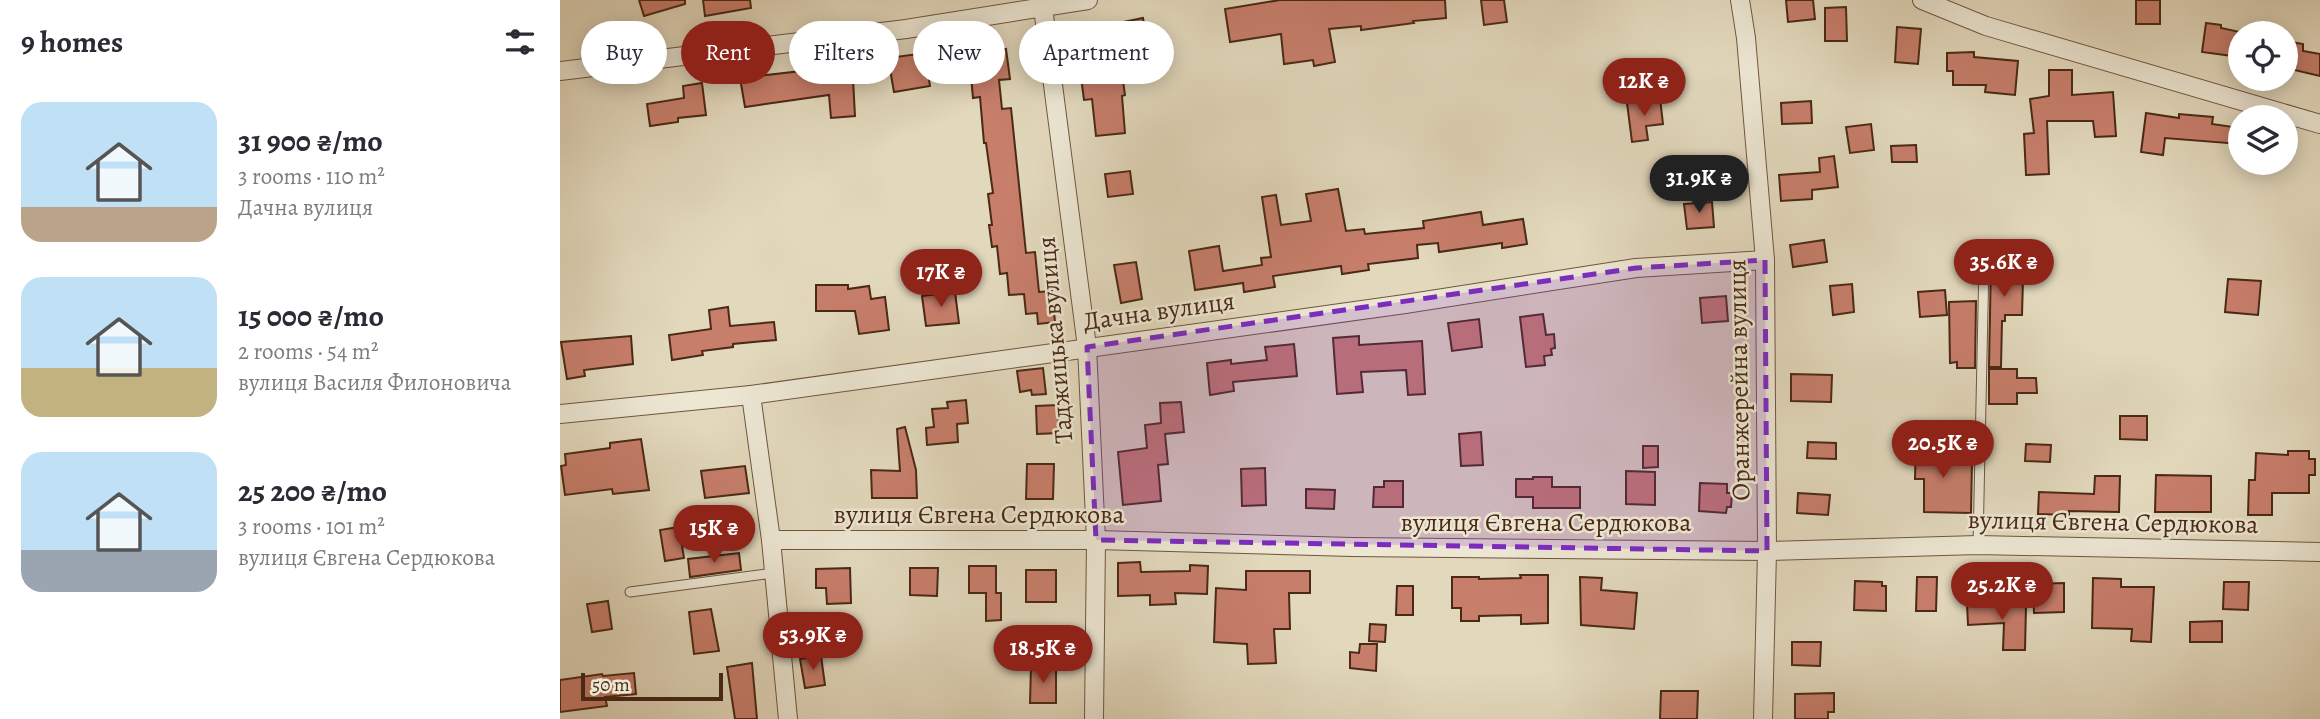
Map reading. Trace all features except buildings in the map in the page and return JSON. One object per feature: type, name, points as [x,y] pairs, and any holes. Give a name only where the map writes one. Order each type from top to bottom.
[{"type":"street","points":[[560,71],[906,29],[1043,4],[1088,0]]},
{"type":"street","name":"Оранжерейна вулиця","points":[[1740,0],[1746,38],[1765,260],[1767,551],[1763,719]]},
{"type":"street","points":[[1922,0],[1986,26],[2320,124]]},
{"type":"street","name":"Таджицька вулиця","points":[[1043,4],[1087,347],[1096,540],[1094,719]]},
{"type":"street","name":"Дачна вулиця","points":[[560,414],[751,395],[1405,304],[1636,268],[1765,260]]},
{"type":"street","points":[[751,395],[771,540],[788,719]]},
{"type":"street","name":"вулиця Євгена Сердюкова","points":[[771,540],[1096,540],[1352,547],[1767,551],[1978,545],[2320,552]]},
{"type":"lane","points":[[1978,545],[1984,262]]},
{"type":"lane","points":[[630,592],[774,573]]},
{"type":"highlighted area","points":[[1765,260],[1767,551],[1096,540],[1087,347],[1636,268]]}]
